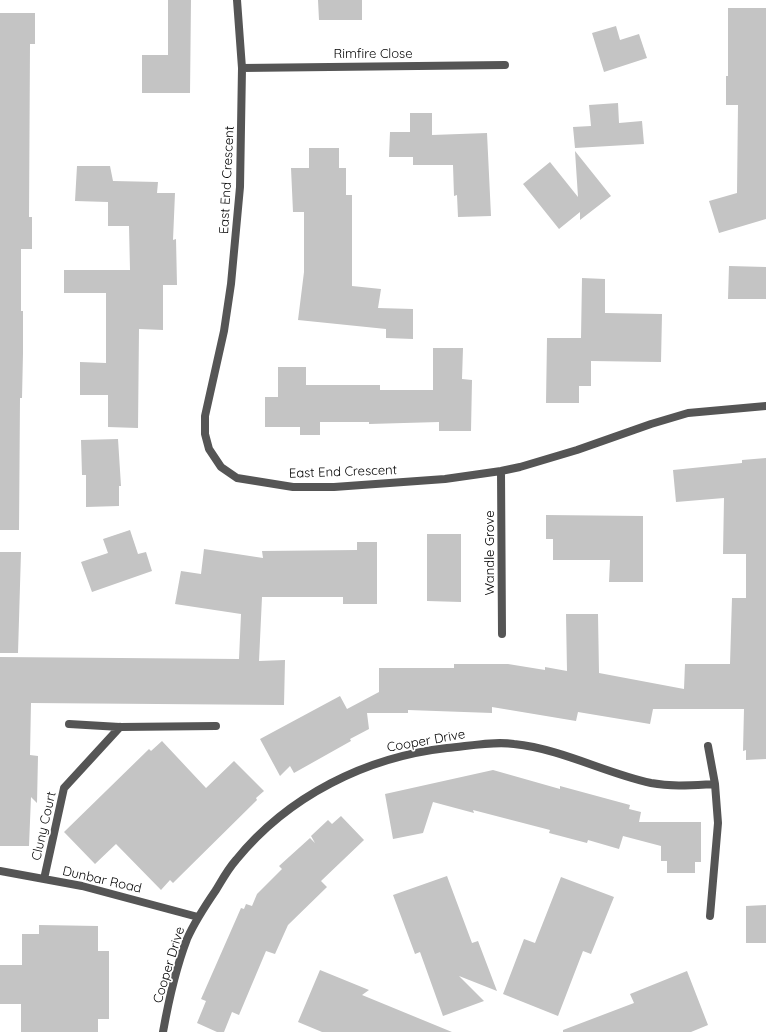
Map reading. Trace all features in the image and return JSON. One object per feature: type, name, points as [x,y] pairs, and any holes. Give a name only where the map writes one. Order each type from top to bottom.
[{"type":"street","name":"East End Crescent","points":[[236,0],[242,68],[240,187],[236,240],[224,331],[205,416],[205,434],[209,449],[221,467],[237,478],[293,487],[334,487],[445,479],[501,471],[577,450],[651,424],[688,413],[766,406]]},
{"type":"street","name":"Rimfire Close","points":[[242,68],[505,65]]},
{"type":"street","name":"Wandle Grove","points":[[501,471],[502,634]]},
{"type":"street","points":[[69,724],[120,727],[216,726]]},
{"type":"street","name":"Cluny Court","points":[[44,879],[64,788],[120,727]]},
{"type":"street","name":"Cooper Drive","points":[[163,1032],[187,940],[198,917],[235,861],[266,828],[302,800],[344,776],[390,758],[437,749],[476,745],[514,744],[549,751],[626,776],[653,783],[677,786],[715,784]]},
{"type":"street","points":[[708,746],[715,784],[718,823],[710,916]]},
{"type":"street","name":"Dunbar Road","points":[[0,871],[82,886],[198,917]]},
{"type":"building","points":[[168,0],[191,0],[190,93],[142,93],[142,55],[168,55]]},
{"type":"building","points":[[318,0],[362,0],[362,20],[319,20]]},
{"type":"building","points":[[728,8],[766,8],[766,219],[719,233],[709,201],[737,193],[738,105],[726,105],[726,76],[728,76]]},
{"type":"building","points":[[0,13],[35,13],[35,44],[30,44],[29,217],[32,217],[32,249],[21,249],[23,353],[22,398],[20,398],[19,530],[0,530]]},
{"type":"building","points":[[616,26],[620,40],[639,34],[647,58],[604,72],[592,33]]},
{"type":"building","points":[[618,103],[619,123],[642,121],[644,144],[575,148],[573,127],[591,126],[589,105]]},
{"type":"building","points":[[410,113],[432,113],[432,135],[487,133],[491,216],[458,217],[457,195],[454,196],[453,165],[413,165],[413,157],[389,157],[390,132],[410,132]]},
{"type":"building","points":[[309,148],[339,148],[339,168],[346,168],[346,195],[352,195],[352,286],[381,289],[378,308],[413,309],[413,339],[386,338],[386,329],[298,320],[304,272],[304,212],[293,212],[291,168],[309,168]]},
{"type":"building","points":[[575,151],[611,196],[580,220],[580,212],[559,229],[523,184],[550,162],[578,197]]},
{"type":"building","points":[[77,166],[110,166],[113,181],[158,182],[157,193],[175,193],[173,240],[176,239],[177,285],[163,285],[163,330],[139,329],[138,428],[108,427],[108,395],[80,395],[80,362],[106,363],[106,293],[64,293],[64,270],[130,270],[129,226],[108,226],[108,202],[75,201]]},
{"type":"building","points":[[729,266],[766,267],[766,299],[728,299]]},
{"type":"building","points":[[582,278],[605,279],[605,313],[662,314],[661,362],[591,361],[591,386],[579,386],[579,403],[546,403],[547,338],[581,338]]},
{"type":"building","points":[[433,348],[463,348],[462,379],[472,380],[471,431],[439,431],[439,422],[369,424],[369,422],[320,422],[320,435],[300,435],[300,427],[265,427],[265,397],[278,397],[278,367],[306,367],[306,385],[380,385],[380,390],[433,390]]},
{"type":"building","points":[[118,439],[121,486],[119,486],[119,506],[86,507],[86,475],[82,475],[81,440]]},
{"type":"building","points":[[766,458],[766,759],[746,760],[746,750],[743,751],[744,709],[653,709],[650,724],[578,712],[576,721],[492,707],[492,713],[408,710],[408,713],[367,713],[369,729],[350,739],[351,741],[294,773],[290,766],[280,776],[260,739],[340,696],[347,709],[379,692],[379,668],[454,668],[454,664],[508,664],[545,670],[545,667],[567,671],[566,614],[598,614],[599,673],[684,689],[685,664],[730,664],[732,598],[746,598],[746,554],[723,554],[724,498],[676,502],[673,470],[742,463],[742,460]]},
{"type":"building","points":[[546,515],[643,516],[643,582],[609,582],[610,560],[553,560],[553,539],[546,539]]},
{"type":"building","points":[[130,530],[138,554],[146,552],[152,571],[92,592],[81,562],[108,553],[103,539]]},
{"type":"building","points":[[427,534],[461,534],[461,602],[427,601]]},
{"type":"building","points":[[357,542],[377,542],[377,604],[343,604],[343,597],[262,597],[259,661],[285,660],[284,705],[31,703],[30,755],[38,756],[37,803],[31,797],[29,846],[0,846],[0,657],[239,659],[241,614],[175,604],[181,571],[201,574],[204,549],[263,558],[262,551],[357,550]]},
{"type":"building","points":[[0,552],[21,552],[18,653],[0,653]]},
{"type":"building","points":[[162,741],[206,788],[234,761],[264,791],[256,798],[257,800],[173,883],[170,880],[161,890],[116,844],[95,864],[64,832],[149,749],[151,751]]},
{"type":"building","points":[[493,770],[560,789],[560,786],[630,805],[629,809],[641,812],[639,822],[701,822],[701,862],[695,862],[695,873],[667,873],[667,861],[661,861],[661,846],[623,836],[619,849],[588,840],[587,843],[549,833],[550,830],[473,810],[474,813],[433,802],[423,833],[393,839],[385,794]]},
{"type":"building","points":[[341,816],[364,840],[321,881],[327,887],[288,925],[275,954],[266,951],[239,1015],[232,1012],[224,1032],[217,1032],[197,1023],[206,1001],[201,999],[241,908],[244,909],[246,904],[252,906],[257,894],[282,869],[279,866],[310,838],[315,843],[311,836],[328,820],[332,824]]},
{"type":"building","points":[[447,876],[472,943],[478,941],[497,991],[459,976],[484,1001],[443,1016],[420,952],[415,954],[393,895]]},
{"type":"building","points":[[561,877],[614,897],[591,954],[583,951],[558,1016],[503,994],[524,939],[535,943]]},
{"type":"building","points":[[766,905],[766,943],[746,943],[746,906]]},
{"type":"building","points":[[39,925],[98,926],[98,951],[109,951],[109,1019],[98,1019],[98,1032],[21,1032],[21,1004],[0,1004],[0,965],[22,965],[22,934],[39,934]]},
{"type":"building","points":[[320,970],[369,990],[362,995],[452,1032],[322,1032],[298,1022]]},
{"type":"building","points":[[687,971],[708,1025],[691,1032],[563,1032],[563,1030],[634,1003],[630,994]]}]
